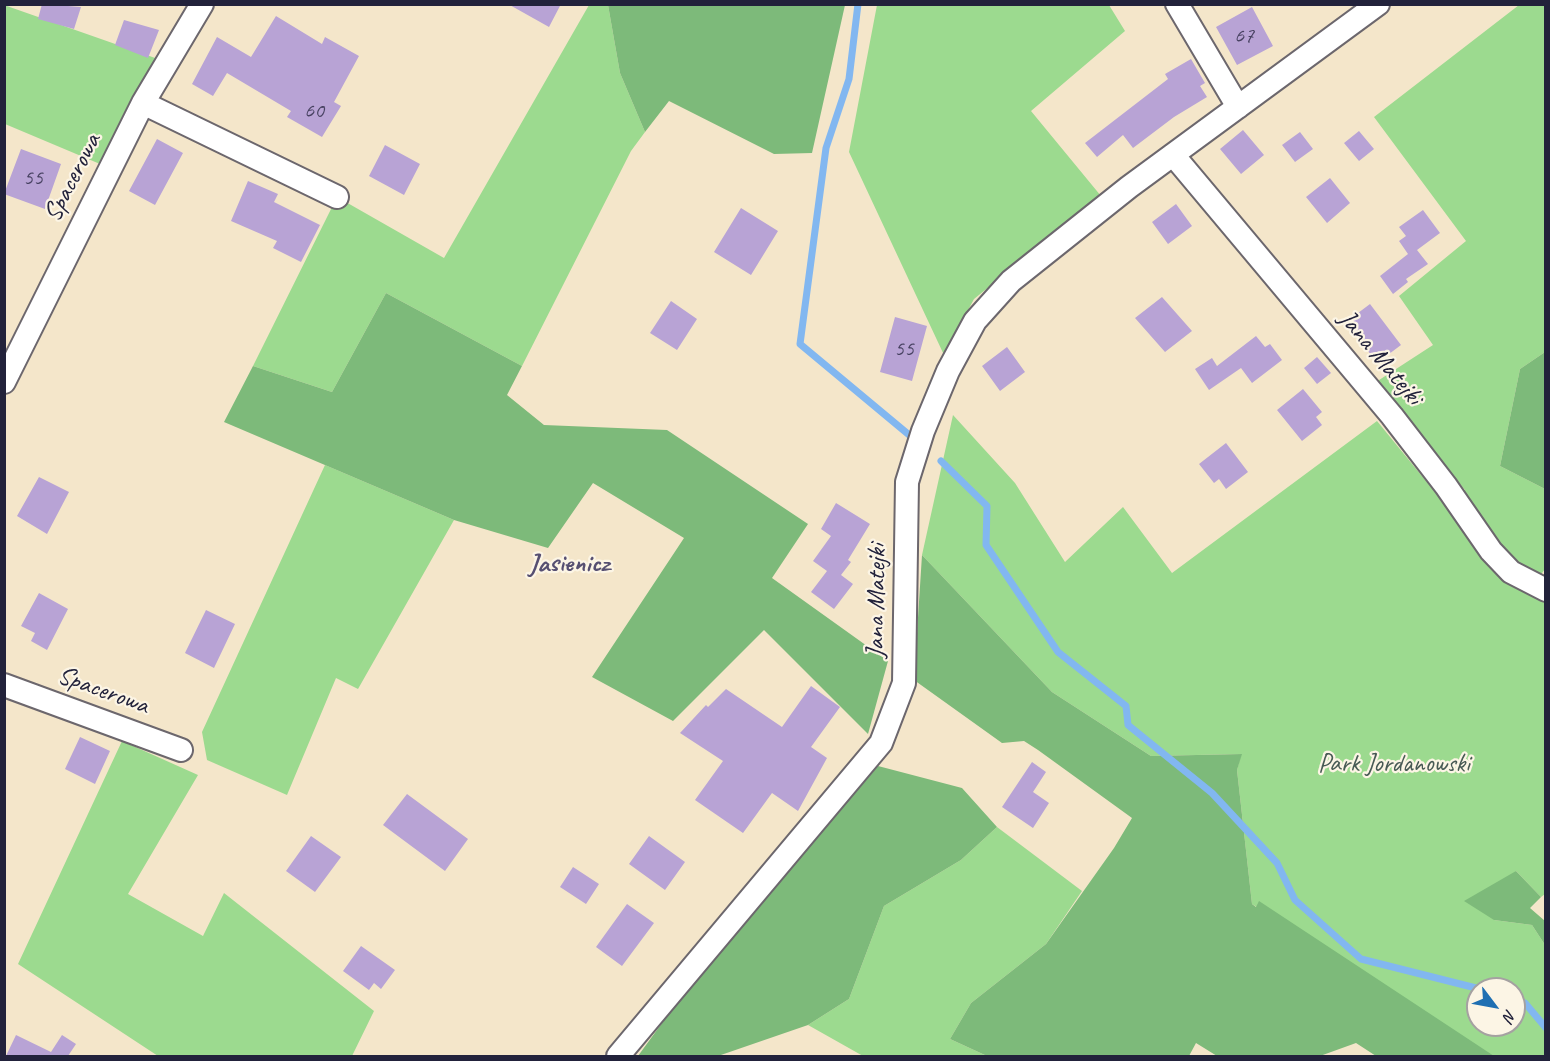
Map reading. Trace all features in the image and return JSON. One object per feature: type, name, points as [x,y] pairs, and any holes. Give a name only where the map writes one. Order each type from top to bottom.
[{"type":"street","name":"Spacerowa","points":[[4,382],[143,103],[202,4]]},
{"type":"street","points":[[1177,4],[1238,107]]},
{"type":"street","name":"Jana Matejki","points":[[618,1056],[881,743],[904,683],[907,482],[923,431],[948,370],[975,321],[1011,281],[1130,187],[1378,4]]},
{"type":"street","points":[[143,103],[337,197]]},
{"type":"street","name":"Jana Matejki","points":[[1174,156],[1392,417],[1446,486],[1491,551],[1511,572],[1545,590]]},
{"type":"street","name":"Spacerowa","points":[[4,686],[181,750]]},
{"type":"green space","points":[[4,5],[158,59],[100,164],[5,124]]},
{"type":"green space","points":[[589,5],[608,5],[620,73],[645,132],[631,151],[522,366],[386,293],[332,392],[253,366],[337,197],[444,258]]},
{"type":"green space","points":[[608,5],[845,5],[812,153],[774,154],[669,101],[645,132],[620,73]]},
{"type":"green space","points":[[877,5],[1109,5],[1125,31],[1031,111],[1101,196],[974,299],[944,355],[849,152]]},
{"type":"green space","name":"Park Jordanowski","points":[[1519,5],[1545,5],[1545,352],[1520,369],[1500,466],[1545,489],[1545,569],[1539,577],[1546,593],[1545,894],[1541,897],[1516,871],[1494,920],[1532,925],[1545,945],[1545,1056],[1483,1056],[1252,904],[1237,770],[1241,754],[1151,756],[1052,692],[922,555],[953,415],[1015,483],[1065,562],[1123,507],[1172,573],[1377,421],[1444,503],[1465,490],[1376,382],[1433,345],[1399,296],[1466,241],[1374,117]]},
{"type":"green space","points":[[386,293],[522,366],[507,395],[544,425],[667,430],[808,524],[772,578],[888,661],[868,734],[764,630],[673,721],[592,677],[684,538],[593,483],[548,548],[454,520],[224,422],[253,366],[332,392]]},
{"type":"green space","points":[[1545,352],[1545,489],[1500,466],[1520,369]]},
{"type":"green space","points":[[325,465],[454,520],[358,689],[336,678],[287,795],[207,760],[202,732]]},
{"type":"green space","points":[[922,555],[1052,692],[1151,756],[1242,754],[1237,770],[1252,904],[1256,907],[1259,901],[1494,1056],[1376,1056],[1356,1043],[1320,1056],[1217,1056],[1196,1043],[1189,1056],[987,1056],[950,1039],[971,1003],[1046,944],[1114,848],[1132,818],[1024,741],[1002,743],[914,680]]},
{"type":"green space","points":[[122,741],[198,775],[128,894],[203,936],[224,893],[374,1011],[352,1056],[158,1056],[18,964]]},
{"type":"green space","points":[[878,766],[962,788],[997,827],[961,860],[884,906],[849,999],[808,1025],[718,1056],[638,1056],[689,986]]},
{"type":"green space","points":[[997,827],[1082,891],[1046,944],[971,1003],[950,1039],[987,1056],[863,1056],[808,1025],[849,999],[884,906],[961,860]]},
{"type":"green space","points":[[1516,871],[1541,897],[1530,908],[1545,921],[1545,945],[1532,925],[1494,920],[1464,901]]},
{"type":"building","points":[[42,4],[81,7],[74,29],[38,19]]},
{"type":"building","points":[[508,4],[561,4],[549,27]]},
{"type":"building","points":[[1252,7],[1273,46],[1237,65],[1216,27]]},
{"type":"building","points":[[276,16],[322,44],[325,37],[359,56],[334,102],[341,106],[322,137],[287,117],[291,111],[227,73],[213,96],[192,84],[217,37],[251,57]]},
{"type":"building","points":[[124,20],[159,30],[148,58],[115,45]]},
{"type":"building","points":[[1191,59],[1205,83],[1200,86],[1207,97],[1174,117],[1133,148],[1123,135],[1097,157],[1085,143],[1168,79],[1165,74]]},
{"type":"building","points":[[1243,130],[1264,155],[1241,174],[1220,149]]},
{"type":"building","points":[[1359,131],[1374,149],[1359,161],[1344,143]]},
{"type":"building","points":[[1300,132],[1313,149],[1295,162],[1282,145]]},
{"type":"building","points":[[157,139],[183,153],[155,205],[129,191]]},
{"type":"building","points":[[385,145],[420,164],[404,195],[369,176]]},
{"type":"building","points":[[21,149],[61,164],[45,209],[4,194]]},
{"type":"building","points":[[1330,178],[1350,203],[1327,223],[1306,197]]},
{"type":"building","points":[[248,181],[278,194],[274,202],[320,225],[301,262],[273,248],[277,241],[231,221]]},
{"type":"building","points":[[1176,204],[1192,226],[1168,244],[1152,222]]},
{"type":"building","points":[[741,208],[778,231],[751,275],[714,252]]},
{"type":"building","points":[[1423,210],[1440,233],[1417,250],[1428,264],[1406,279],[1408,282],[1393,294],[1380,276],[1408,254],[1399,241],[1406,236],[1399,227]]},
{"type":"building","points":[[1162,297],[1192,331],[1165,352],[1135,318]]},
{"type":"building","points":[[671,301],[697,319],[677,350],[650,333]]},
{"type":"building","points":[[1370,304],[1401,345],[1377,363],[1346,322]]},
{"type":"building","points":[[895,317],[927,326],[912,381],[880,372]]},
{"type":"building","points":[[1256,336],[1265,347],[1270,344],[1282,360],[1252,383],[1241,368],[1209,390],[1195,369],[1212,358],[1217,366]]},
{"type":"building","points":[[1007,347],[1025,372],[1000,391],[982,366]]},
{"type":"building","points":[[1317,357],[1331,373],[1317,384],[1304,368]]},
{"type":"building","points":[[1303,389],[1322,412],[1316,417],[1322,425],[1302,441],[1277,410]]},
{"type":"building","points":[[1226,443],[1248,472],[1226,489],[1219,479],[1214,483],[1199,464]]},
{"type":"building","points":[[39,477],[69,492],[47,534],[17,516]]},
{"type":"building","points":[[836,503],[870,524],[848,560],[851,562],[841,575],[853,584],[834,609],[811,592],[827,571],[813,561],[831,536],[821,529]]},
{"type":"building","points":[[39,593],[68,609],[47,650],[31,641],[35,633],[21,626]]},
{"type":"building","points":[[206,610],[235,624],[214,668],[185,653]]},
{"type":"building","points":[[811,686],[840,707],[811,747],[827,758],[798,811],[772,793],[743,833],[695,800],[723,761],[680,733],[706,705],[708,707],[726,689],[782,727]]},
{"type":"building","points":[[80,737],[110,751],[95,784],[65,769]]},
{"type":"building","points":[[1032,762],[1046,772],[1033,792],[1049,803],[1033,828],[1002,807]]},
{"type":"building","points":[[407,794],[468,839],[445,871],[383,825]]},
{"type":"building","points":[[311,836],[341,857],[315,892],[286,871]]},
{"type":"building","points":[[649,836],[685,862],[665,890],[629,864]]},
{"type":"building","points":[[573,867],[599,884],[586,904],[560,887]]},
{"type":"building","points":[[627,904],[654,923],[622,966],[596,947]]},
{"type":"building","points":[[361,946],[395,970],[381,989],[374,983],[369,990],[343,971]]},
{"type":"building","points":[[16,1035],[51,1052],[62,1035],[76,1044],[68,1056],[6,1056]]},
{"type":"waterway","points":[[858,4],[849,79],[826,148],[800,344],[914,439]]},
{"type":"waterway","points":[[941,461],[987,506],[986,545],[1058,652],[1126,706],[1128,725],[1212,793],[1277,863],[1295,900],[1361,959],[1466,985]]},
{"type":"waterway","points":[[1526,1004],[1546,1028]]},
{"type":"district","name":"Jasienicz","points":[[569,564]]}]
